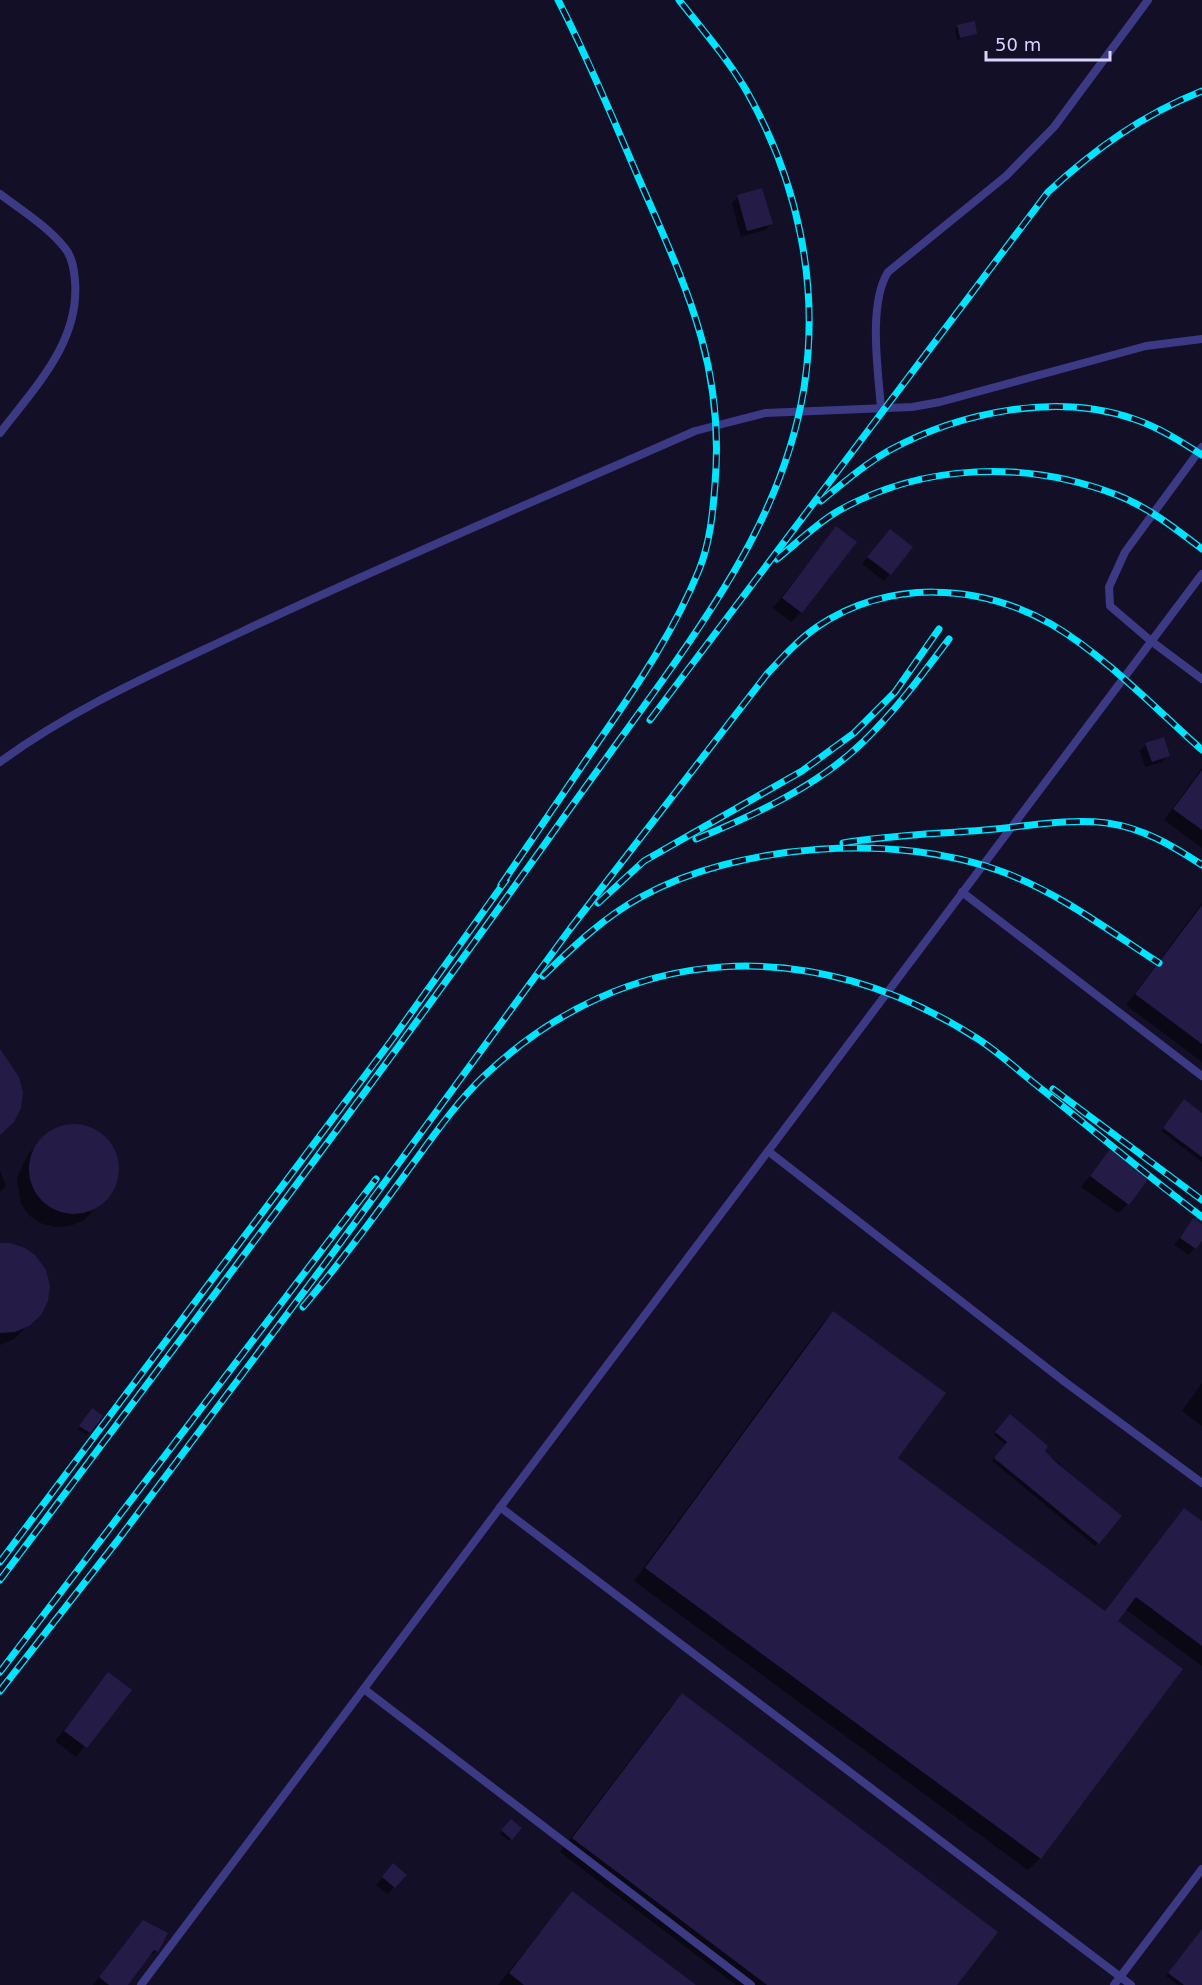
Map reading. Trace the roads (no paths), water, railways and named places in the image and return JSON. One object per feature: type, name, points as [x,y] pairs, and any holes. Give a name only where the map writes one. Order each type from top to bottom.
[{"type":"lane","points":[[881,408],[877,346],[878,302],[881,283],[888,272],[1006,176],[1046,135],[1148,0]]},
{"type":"lane","points":[[0,194],[64,247],[73,264],[76,300],[73,323],[55,361],[0,433]]},
{"type":"lane","points":[[0,762],[69,717],[124,688],[289,610],[695,432],[765,413],[912,407],[940,402],[1146,346],[1202,339]]},
{"type":"lane","points":[[1202,447],[1125,552],[1109,587],[1110,606],[1150,641],[1202,679]]},
{"type":"lane","points":[[141,1985],[1202,573]]},
{"type":"lane","points":[[962,892],[1202,1076]]},
{"type":"lane","points":[[768,1151],[1065,1382],[1202,1483]]},
{"type":"lane","points":[[500,1507],[1131,1985]]},
{"type":"lane","points":[[364,1689],[751,1985]]},
{"type":"lane","points":[[1114,1985],[1202,1869]]},
{"type":"railway","points":[[501,885],[630,696],[679,613],[706,549],[715,484],[714,401],[698,326],[672,254],[590,66],[558,0]]},
{"type":"railway","points":[[0,1580],[344,1120],[662,681],[709,613],[768,506],[795,429],[804,388],[809,311],[800,234],[779,160],[746,90],[714,44],[679,0]]},
{"type":"railway","points":[[650,720],[1048,192],[1083,161],[1120,134],[1159,111],[1202,91]]},
{"type":"railway","points":[[821,501],[854,474],[890,450],[947,425],[1009,410],[1073,407],[1104,411],[1152,426],[1202,455]]},
{"type":"railway","points":[[777,559],[830,516],[871,495],[905,483],[976,472],[1012,472],[1047,476],[1117,495],[1151,512],[1202,549]]},
{"type":"railway","points":[[0,1691],[118,1540],[330,1257],[570,929],[767,674],[810,632],[844,611],[903,594],[934,592],[964,594],[994,600],[1023,610],[1071,637],[1129,683],[1202,750]]},
{"type":"railway","points":[[598,903],[644,861],[802,771],[854,733],[895,692],[939,629]]},
{"type":"railway","points":[[696,839],[762,810],[806,786],[846,758],[898,705],[949,639]]},
{"type":"railway","points":[[843,843],[896,836],[1092,822],[1120,825],[1145,833],[1202,865]]},
{"type":"railway","points":[[543,976],[614,914],[641,897],[680,879],[724,865],[771,855],[819,849],[868,848],[916,851],[961,859],[1003,872],[1064,901],[1159,963]]},
{"type":"railway","points":[[0,1562],[391,1041],[506,880]]},
{"type":"railway","points":[[303,1307],[357,1239],[435,1133],[483,1077],[539,1032],[598,998],[659,977],[723,967],[787,968],[851,981],[915,1005],[987,1045],[1202,1217]]},
{"type":"railway","points":[[1053,1089],[1202,1200]]},
{"type":"railway","points":[[0,1672],[376,1179]]}]
